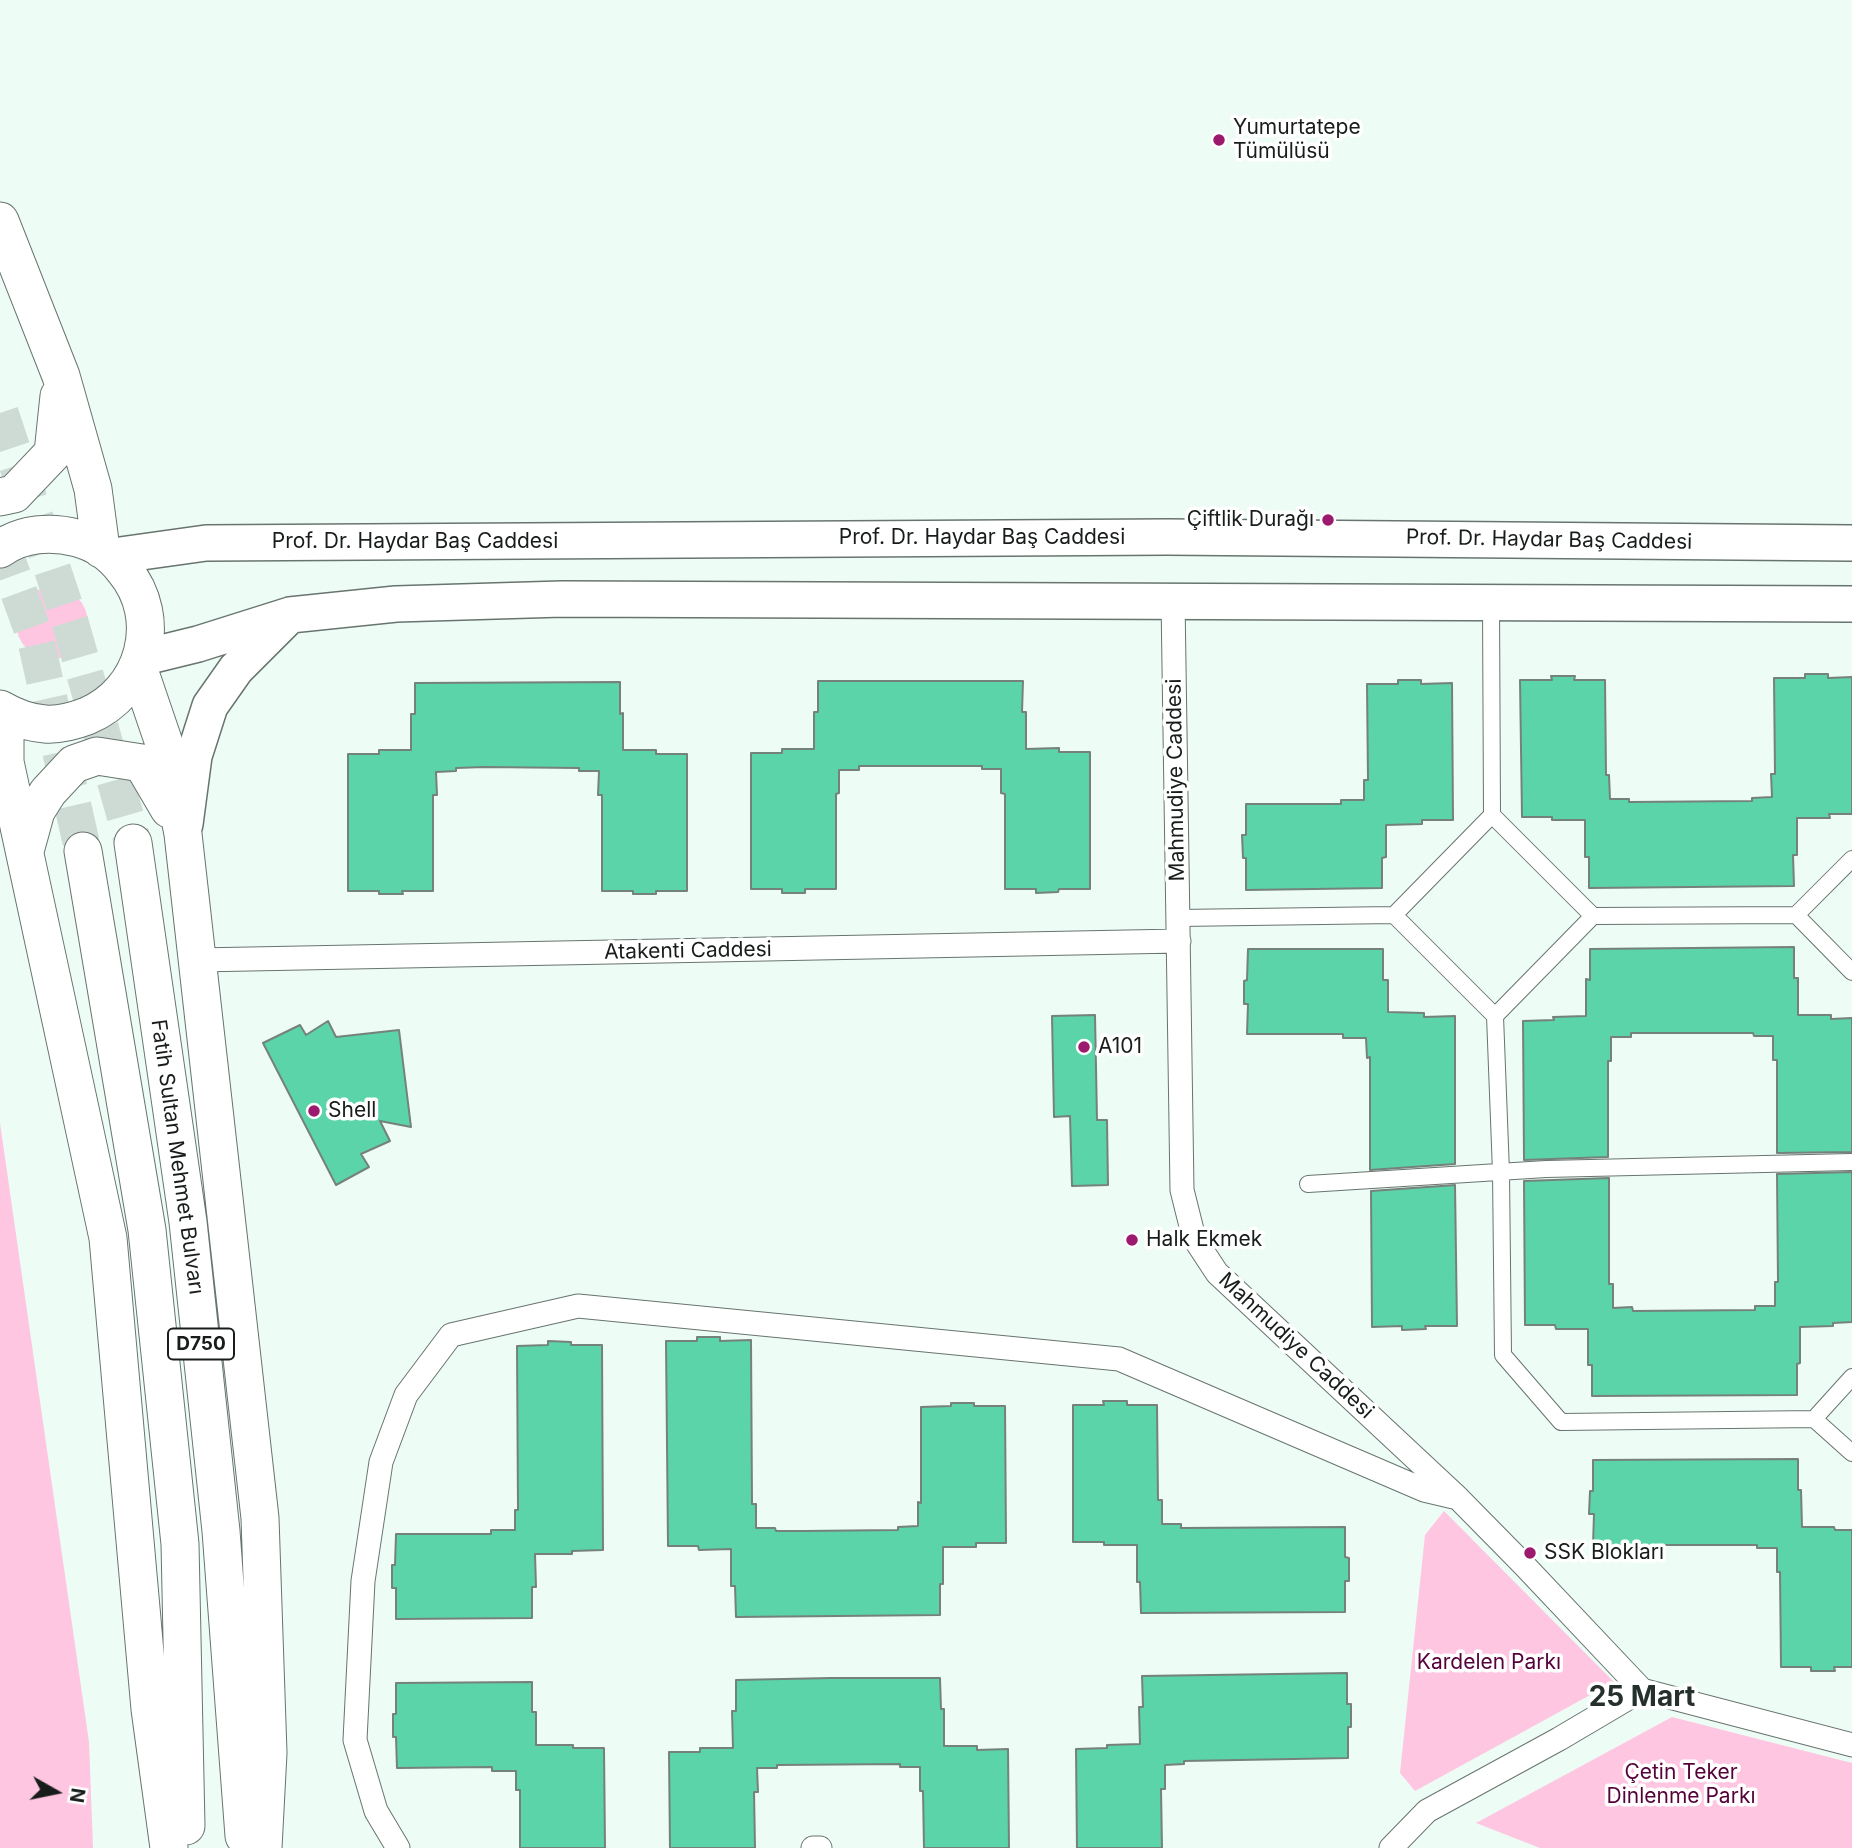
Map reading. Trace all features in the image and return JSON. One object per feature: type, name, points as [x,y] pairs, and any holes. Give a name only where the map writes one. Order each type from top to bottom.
[{"type":"highway","points":[[0,221],[61,376],[93,489],[107,553]]},
{"type":"highway","points":[[0,497],[14,494],[53,453],[61,376]]},
{"type":"highway","points":[[0,549],[31,536],[60,533],[88,541],[107,553],[132,579],[144,608],[146,638],[139,663],[122,691],[101,710],[75,721],[46,724],[18,719],[3,710]]},
{"type":"highway","points":[[139,663],[168,755],[183,834],[260,1518],[268,1753],[263,1848]]},
{"type":"highway","points":[[3,710],[12,846],[108,1238],[150,1709],[169,1848]]},
{"type":"highway","points":[[12,846],[48,792],[74,764],[97,756],[142,763],[183,834]]},
{"type":"highway","name":"Fatih Sultan Mehmet Bulvarı","points":[[133,843],[189,1235],[220,1531],[245,1848]]},
{"type":"highway","name":"Fatih Sultan Mehmet Bulvarı","points":[[83,851],[147,1230],[180,1544],[187,1848]]},
{"type":"main road","name":"Prof. Dr. Haydar Baş Caddesi","points":[[107,553],[206,543],[1167,537],[1852,543]]},
{"type":"main road","points":[[139,663],[290,615],[396,604],[562,599],[1852,604]]},
{"type":"main road","points":[[183,834],[194,756],[211,706],[236,669],[290,615]]},
{"type":"street","name":"Mahmudiye Caddesi","points":[[1173,600],[1182,1190],[1194,1238],[1217,1273],[1458,1498],[1533,1573],[1642,1690]]},
{"type":"street","points":[[1178,930],[1394,915],[1492,815],[1491,602]]},
{"type":"street","points":[[1492,815],[1593,916],[1796,915],[1852,859]]},
{"type":"street","points":[[1394,915],[1495,1016],[1501,1172],[1503,1355],[1561,1422],[1814,1419],[1852,1453]]},
{"type":"street","points":[[1796,915],[1852,972]]},
{"type":"street","points":[[1495,1016],[1593,916]]},
{"type":"street","name":"Atakenti Caddesi","points":[[198,960],[1178,930]]},
{"type":"street","points":[[1308,1184],[1546,1169],[1852,1162]]},
{"type":"street","points":[[398,1848],[376,1811],[355,1740],[363,1581],[386,1450],[406,1395],[451,1335],[578,1306],[1119,1359],[1424,1490],[1458,1498]]},
{"type":"street","points":[[1814,1419],[1852,1377]]},
{"type":"street","points":[[1391,1848],[1426,1811],[1559,1739],[1642,1690],[1852,1745]]},
{"type":"street","points":[[813,1848],[820,1848]]},
{"type":"green space","points":[[52,587],[72,593],[82,603],[88,623],[82,643],[72,653],[52,659],[32,653],[22,643],[16,623],[22,603],[32,593]]},
{"type":"green space","points":[[0,1123],[89,1742],[93,1848],[0,1848]]},
{"type":"green space","name":"Kardelen Parkı","points":[[1444,1511],[1614,1682],[1415,1791],[1400,1773],[1425,1535]]},
{"type":"green space","name":"Çetin Teker Dinlenme Parkı","points":[[1672,1717],[1852,1763],[1852,1848],[1540,1848],[1476,1823]]},
{"type":"building","points":[[1805,674],[1828,674],[1828,678],[1852,677],[1852,814],[1829,814],[1830,818],[1797,818],[1797,855],[1793,855],[1794,886],[1589,888],[1589,857],[1585,857],[1585,820],[1522,817],[1520,680],[1552,680],[1551,676],[1575,676],[1574,680],[1605,680],[1606,775],[1609,775],[1610,799],[1629,799],[1629,802],[1752,801],[1752,798],[1772,797],[1771,774],[1775,774],[1774,678],[1805,678]]},
{"type":"building","points":[[1398,680],[1421,680],[1421,684],[1452,683],[1453,820],[1422,820],[1422,824],[1386,825],[1382,888],[1246,890],[1246,858],[1243,858],[1242,835],[1246,835],[1246,804],[1341,804],[1341,800],[1364,800],[1364,780],[1368,780],[1367,684],[1398,684]]},
{"type":"building","points":[[818,681],[1023,681],[1022,712],[1026,712],[1026,749],[1059,748],[1059,752],[1090,752],[1090,889],[1059,889],[1058,892],[1036,893],[1036,889],[1005,889],[1005,794],[1001,793],[1001,769],[982,769],[982,766],[859,766],[859,770],[839,770],[839,793],[836,794],[836,889],[805,889],[805,893],[782,893],[782,889],[751,889],[751,753],[814,749],[814,712],[818,712]]},
{"type":"building","points":[[620,682],[623,750],[687,754],[687,891],[633,894],[633,891],[602,891],[602,795],[598,795],[599,771],[579,771],[579,768],[484,767],[436,772],[437,795],[433,795],[433,891],[379,894],[379,891],[348,891],[348,754],[411,750],[411,714],[415,714],[415,683]]},
{"type":"building","points":[[1794,947],[1794,978],[1798,978],[1798,1015],[1831,1015],[1831,1019],[1852,1018],[1852,1152],[1777,1153],[1777,1060],[1773,1060],[1773,1036],[1754,1036],[1753,1033],[1631,1033],[1631,1037],[1611,1037],[1611,1061],[1608,1061],[1608,1157],[1524,1160],[1523,1021],[1586,1016],[1586,979],[1590,980],[1590,949]]},
{"type":"building","points":[[1248,949],[1383,949],[1383,980],[1388,980],[1388,1012],[1424,1013],[1424,1017],[1455,1016],[1455,1164],[1370,1170],[1370,1057],[1367,1058],[1366,1038],[1343,1038],[1343,1034],[1247,1034],[1248,1004],[1244,1004],[1244,981],[1247,980]]},
{"type":"building","points":[[1095,1015],[1097,1120],[1107,1120],[1108,1185],[1072,1186],[1070,1116],[1054,1117],[1052,1016]]},
{"type":"building","points":[[328,1021],[336,1037],[399,1030],[411,1127],[380,1121],[390,1141],[361,1154],[369,1167],[336,1185],[263,1043],[300,1025],[306,1035]]},
{"type":"building","points":[[1852,1172],[1852,1322],[1833,1323],[1833,1326],[1800,1327],[1797,1395],[1592,1396],[1592,1365],[1588,1365],[1588,1329],[1525,1325],[1524,1181],[1609,1178],[1609,1284],[1613,1284],[1613,1308],[1632,1307],[1633,1311],[1755,1310],[1755,1306],[1775,1306],[1775,1282],[1778,1282],[1777,1174]]},
{"type":"building","points":[[1455,1185],[1457,1326],[1425,1326],[1426,1329],[1402,1330],[1402,1326],[1372,1327],[1371,1191]]},
{"type":"building","points":[[697,1337],[720,1337],[720,1341],[751,1340],[752,1504],[756,1504],[756,1528],[775,1528],[776,1531],[898,1530],[898,1527],[918,1526],[918,1502],[921,1503],[921,1407],[974,1403],[974,1406],[1005,1406],[1006,1543],[943,1547],[940,1615],[736,1617],[735,1586],[731,1586],[731,1549],[699,1550],[698,1546],[668,1546],[666,1341],[697,1341]]},
{"type":"building","points":[[548,1341],[571,1342],[571,1345],[602,1345],[603,1550],[572,1551],[572,1554],[535,1554],[536,1587],[532,1587],[532,1618],[396,1619],[396,1588],[392,1588],[392,1565],[395,1565],[396,1534],[491,1534],[491,1530],[515,1530],[515,1510],[518,1510],[517,1346],[548,1345]]},
{"type":"building","points":[[1103,1401],[1127,1401],[1127,1405],[1157,1405],[1158,1500],[1162,1500],[1162,1524],[1181,1524],[1181,1528],[1345,1527],[1345,1557],[1349,1558],[1349,1581],[1345,1581],[1345,1612],[1141,1613],[1140,1582],[1137,1582],[1137,1545],[1073,1542],[1073,1405],[1104,1405]]},
{"type":"building","points":[[1798,1459],[1802,1527],[1852,1530],[1852,1667],[1834,1667],[1835,1671],[1811,1671],[1811,1667],[1781,1667],[1780,1572],[1777,1572],[1777,1548],[1757,1548],[1757,1545],[1593,1545],[1594,1514],[1589,1514],[1590,1491],[1593,1491],[1593,1460]]},
{"type":"building","points":[[1347,1673],[1347,1704],[1351,1704],[1348,1758],[1184,1761],[1184,1764],[1165,1765],[1165,1789],[1161,1789],[1162,1848],[1077,1848],[1076,1749],[1140,1744],[1142,1676]]},
{"type":"building","points":[[940,1678],[941,1709],[944,1709],[944,1746],[977,1746],[977,1750],[1008,1749],[1009,1848],[924,1848],[920,1767],[900,1767],[900,1764],[777,1765],[777,1768],[757,1768],[758,1792],[754,1792],[755,1848],[670,1848],[669,1752],[733,1748],[732,1711],[736,1711],[736,1680]]},
{"type":"building","points":[[532,1682],[536,1745],[604,1748],[605,1848],[520,1848],[520,1790],[516,1790],[516,1771],[492,1771],[492,1767],[397,1768],[396,1737],[393,1737],[396,1683]]},
{"type":"tunnel","points":[[0,413],[70,622],[133,843]]},
{"type":"tunnel","points":[[0,541],[35,637],[83,851]]},
{"type":"place","name":"Yumurtatepe Tümülüsü","points":[[1219,140]]},
{"type":"place","name":"Çiftlik Durağı","points":[[1328,520]]},
{"type":"place","name":"A101","points":[[1084,1047]]},
{"type":"place","name":"Shell","points":[[314,1111]]},
{"type":"place","name":"Halk Ekmek","points":[[1132,1240]]},
{"type":"place","name":"SSK Blokları","points":[[1530,1553]]},
{"type":"district","name":"25 Mart","points":[[1642,1698]]}]
